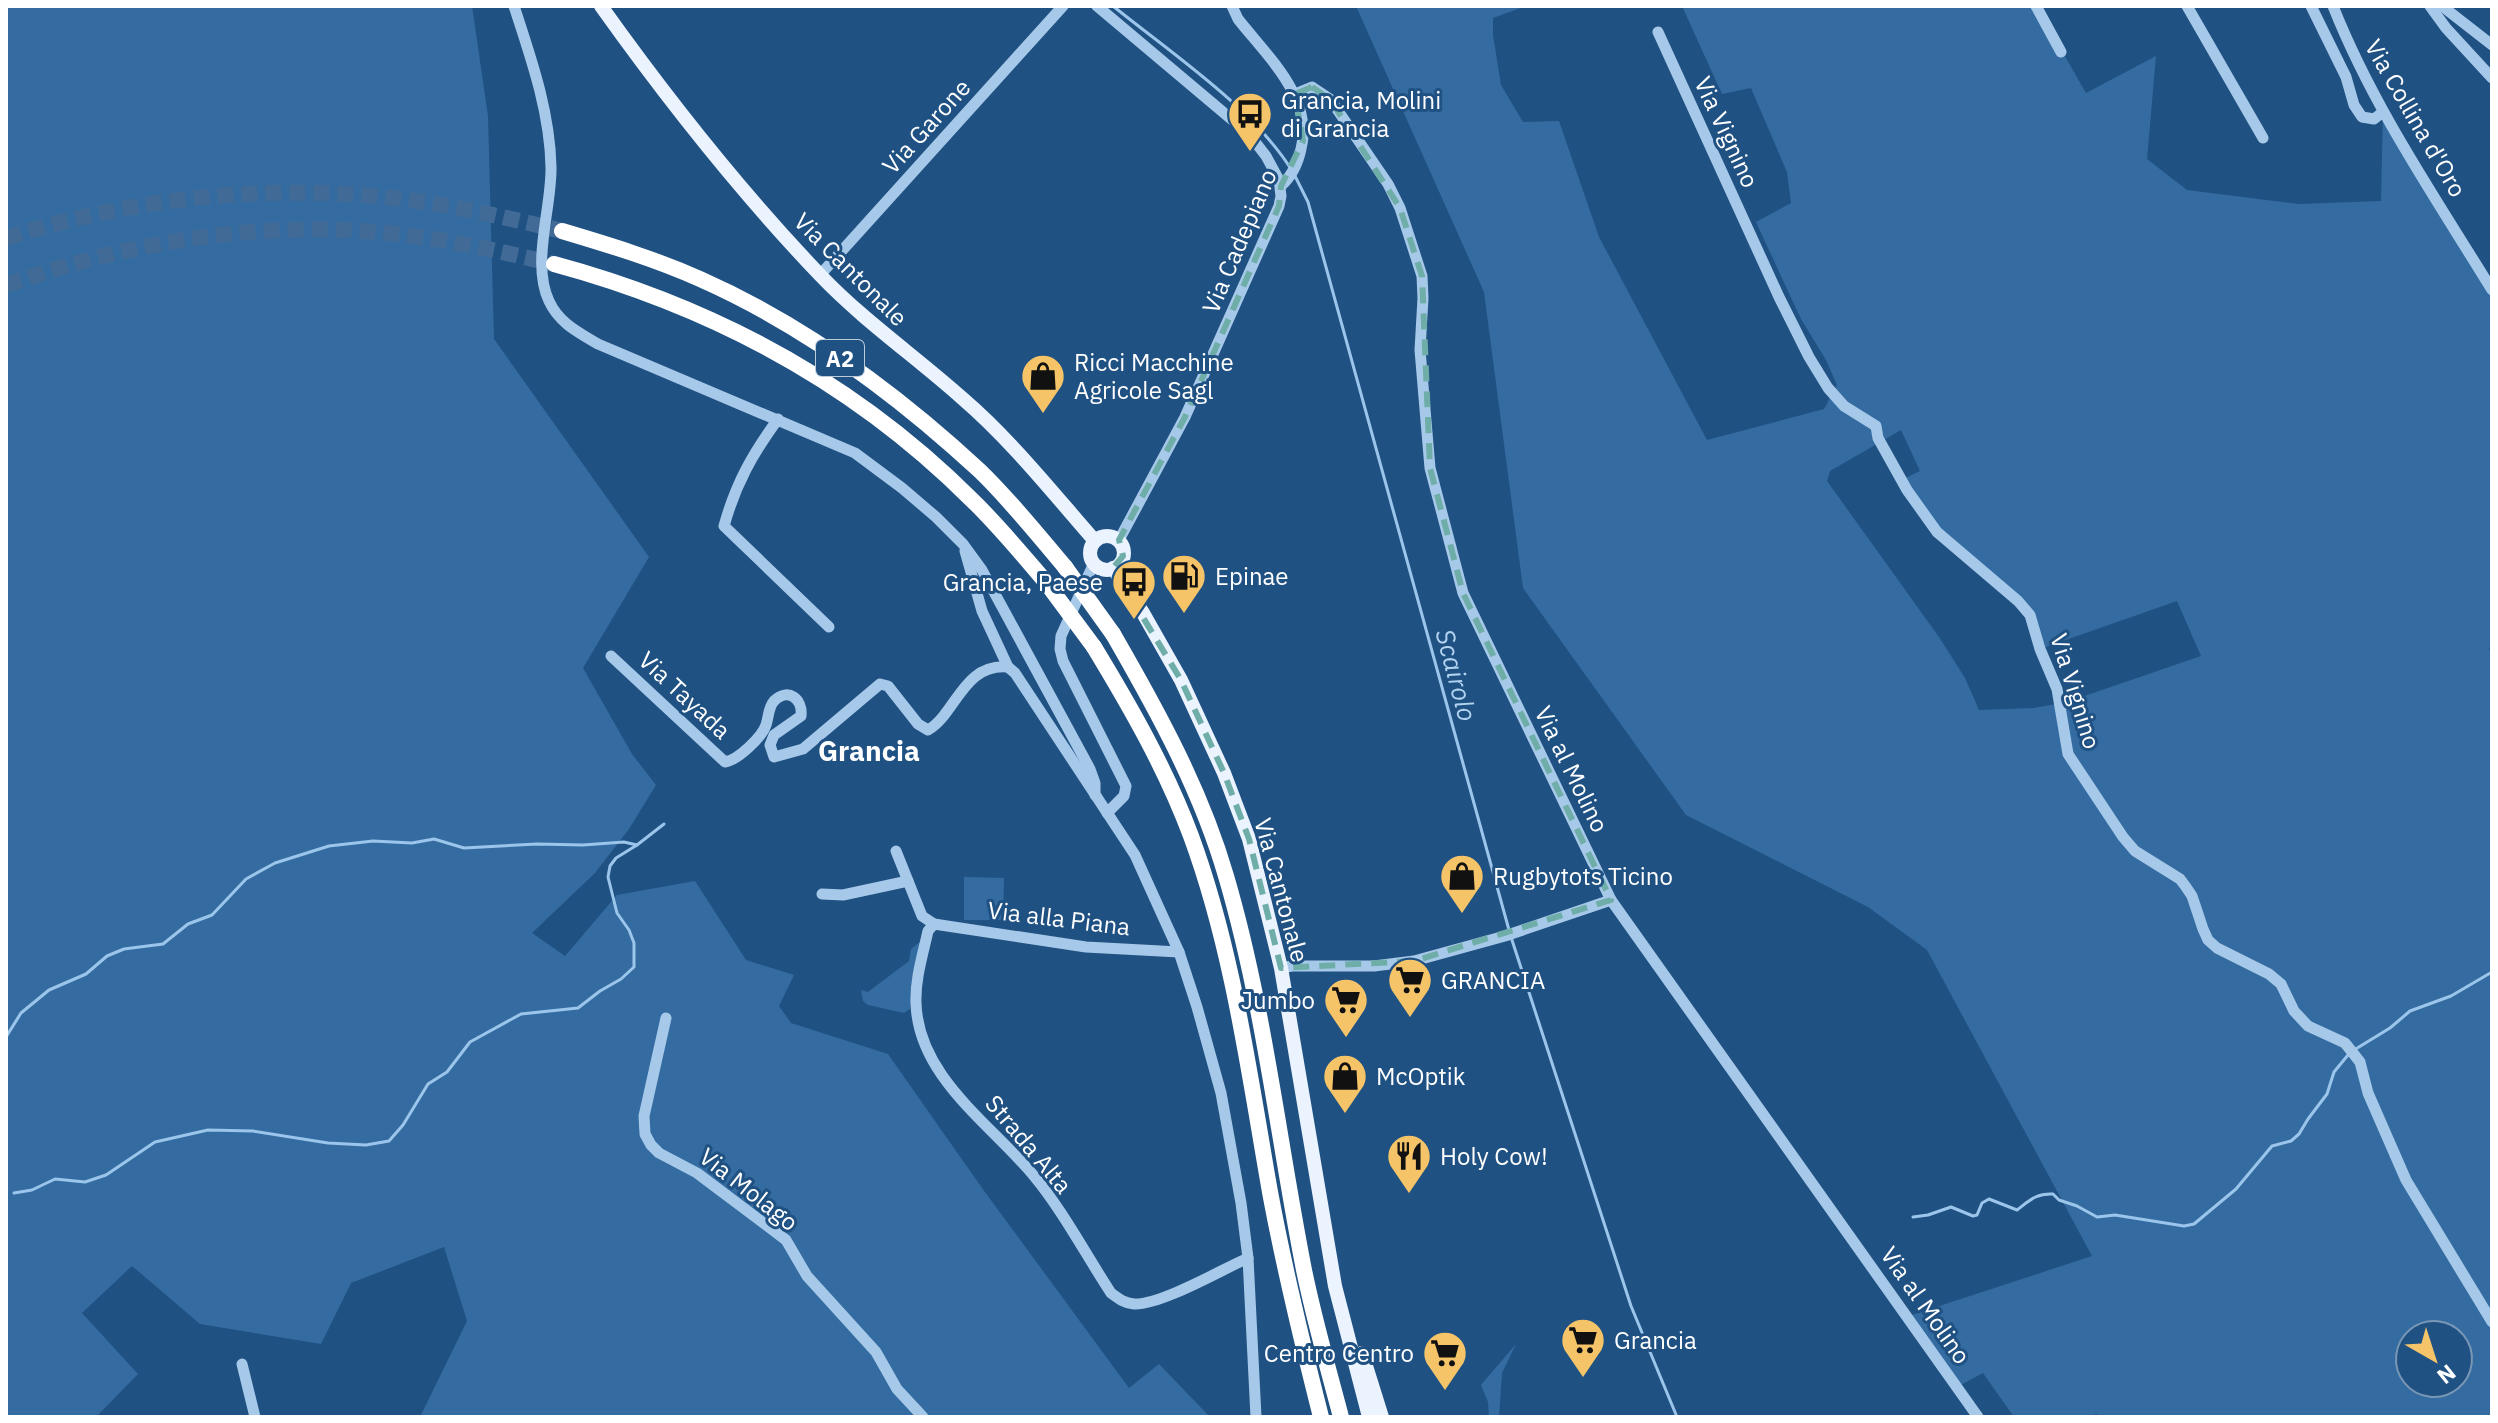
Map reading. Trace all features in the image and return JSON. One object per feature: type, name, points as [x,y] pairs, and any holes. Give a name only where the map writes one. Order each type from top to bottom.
[{"type":"highway","name":"A2","points":[[562,231],[644,256],[742,299],[804,334],[868,377],[981,472],[1065,567],[1113,634],[1188,772],[1226,875],[1256,1000],[1305,1272],[1341,1417]]},
{"type":"highway","name":"A2","points":[[554,264],[614,280],[715,320],[831,386],[934,464],[1002,530],[1094,647],[1133,712],[1169,783],[1203,871],[1241,1023],[1286,1275],[1321,1417]]},
{"type":"main road","name":"Via Cantonale","points":[[601,6],[686,120],[820,275],[860,315],[964,399],[1095,541]]},
{"type":"main road","points":[[1109,536],[1119,540],[1124,550],[1121,561],[1113,568],[1103,569],[1094,563],[1090,549],[1095,541],[1109,536]]},
{"type":"main road","name":"Via Cantonale","points":[[1113,568],[1181,680],[1224,773],[1249,839],[1281,968],[1335,1286],[1369,1417]]},
{"type":"main road","name":"Via Cantonale","points":[[1330,1250],[1382,1417]]},
{"type":"street","points":[[514,6],[536,73],[549,133],[551,190],[542,276],[548,300],[565,325],[598,344],[855,453],[902,488],[963,544],[982,570],[1090,769],[1095,795]]},
{"type":"street","name":"Via Garone","points":[[820,275],[1063,6]]},
{"type":"street","points":[[1097,6],[1249,134],[1266,156],[1281,186]]},
{"type":"street","name":"Via Cadepiano","points":[[1119,540],[1191,404],[1279,206],[1281,186],[1290,177],[1299,158],[1304,124],[1302,109],[1295,94],[1238,19],[1232,6]]},
{"type":"street","points":[[2036,6],[2061,52]]},
{"type":"street","points":[[2187,6],[2263,138]]},
{"type":"street","points":[[2311,6],[2362,117],[2374,119],[2383,112]]},
{"type":"street","name":"Via Collina d'Oro","points":[[2333,6],[2346,41],[2383,112],[2492,290]]},
{"type":"street","points":[[2430,6],[2492,78]]},
{"type":"street","points":[[2442,6],[2492,45]]},
{"type":"street","name":"Via Vignino","points":[[1658,32],[1779,297],[1828,388],[1844,406],[1876,426],[1878,438],[1893,466],[1937,532],[2018,601],[2030,615],[2057,689],[2068,754],[2123,837],[2142,857],[2180,879],[2192,896],[2208,940],[2217,948],[2269,974],[2281,984],[2294,1011],[2308,1026],[2345,1043],[2360,1062],[2368,1093],[2406,1180],[2492,1322]]},
{"type":"street","name":"Via al Molino","points":[[1295,94],[1312,87],[1330,99],[1388,184],[1400,208],[1422,276],[1420,350],[1430,468],[1460,581],[1611,900],[1978,1417]]},
{"type":"street","points":[[778,419],[734,491],[724,526],[829,627]]},
{"type":"street","points":[[963,544],[982,611],[1008,667],[1015,673],[1135,855],[1179,952],[1218,1080],[1232,1150],[1248,1258],[1256,1417]]},
{"type":"street","points":[[1094,563],[1061,636],[1060,649],[1063,661],[1126,786],[1124,796],[1107,813]]},
{"type":"street","name":"Via Tayada","points":[[611,656],[725,762],[738,758],[762,732],[773,703],[785,695],[798,699],[802,711],[798,719],[774,735],[770,751],[774,757],[803,749],[880,684],[888,686],[918,724],[931,729],[965,686],[992,668],[1008,667]]},
{"type":"street","points":[[896,851],[922,916],[934,924]]},
{"type":"street","points":[[822,894],[843,895],[908,881]]},
{"type":"street","points":[[1281,968],[1374,966],[1414,961],[1520,932],[1611,900]]},
{"type":"street","name":"Via alla Piana","points":[[934,924],[1086,947],[1179,952]]},
{"type":"street","name":"Strada Alta","points":[[934,924],[928,931],[916,988],[917,1019],[929,1054],[950,1086],[1035,1177],[1111,1293],[1122,1302],[1154,1302],[1248,1258]]},
{"type":"street","name":"Via Molago","points":[[666,1018],[644,1116],[645,1134],[651,1145],[659,1153],[697,1173],[786,1240],[807,1276],[876,1352],[897,1389],[923,1417]]},
{"type":"street","points":[[242,1364],[255,1417]]},
{"type":"highlighted area","points":[[1312,87],[1330,99],[1400,208],[1422,276],[1430,468],[1463,593],[1611,900],[1414,961],[1281,968],[1249,839],[1224,773],[1181,680],[1113,568],[1123,556],[1119,540],[1185,417],[1279,206],[1281,186],[1303,141],[1295,94]]},
{"type":"shaded area","points":[[6,6],[472,6],[488,116],[494,339],[649,557],[583,668],[632,754],[656,785],[629,829],[595,873],[532,933],[565,956],[617,895],[695,881],[746,960],[794,975],[779,1006],[791,1023],[888,1054],[1129,1388],[1159,1364],[1210,1417],[420,1417],[467,1321],[444,1247],[351,1283],[321,1344],[200,1324],[132,1266],[82,1313],[138,1374],[96,1417],[6,1417]]},
{"type":"shaded area","points":[[1356,6],[1526,6],[1493,18],[1501,85],[1523,122],[1559,121],[1599,237],[1707,440],[1824,409],[1837,385],[1801,319],[1756,222],[1791,203],[1787,172],[1751,88],[1722,94],[1682,6],[2036,6],[2086,93],[2156,56],[2147,159],[2187,190],[2299,204],[2381,201],[2383,112],[2492,297],[2492,643],[2489,649],[2492,656],[2492,1417],[2099,1417],[2097,1414],[2087,1417],[2014,1417],[1983,1373],[1957,1387],[1906,1317],[2092,1256],[1927,950],[1868,907],[1686,815],[1523,588],[1484,292]],"holes":[[[1901,430],[1920,471],[1901,480],[1937,532],[2030,615],[2040,649],[2177,601],[2201,656],[2067,702],[2034,708],[1979,710],[1965,678],[1939,637],[1827,481],[1830,471]]]},
{"type":"shaded area","points":[[964,877],[1004,878],[1003,920],[964,920]]},
{"type":"shaded area","points":[[921,941],[910,1009],[904,1013],[868,1005],[863,1001],[861,990],[868,992],[909,961],[911,949]]},
{"type":"shaded area","points":[[1516,1344],[1502,1373],[1499,1417],[1489,1417],[1488,1402],[1481,1385]]},
{"type":"waterway","name":"Scairolo","points":[[1113,6],[1233,103],[1275,146],[1291,169]]},
{"type":"waterway","name":"Scairolo","points":[[1295,176],[1308,202],[1509,930]]},
{"type":"waterway","points":[[6,1037],[21,1013],[49,990],[86,974],[107,956],[124,949],[163,944],[188,924],[212,915],[246,879],[275,863],[329,846],[373,841],[412,843],[434,839],[464,848],[624,842],[637,845],[664,824]]},
{"type":"waterway","points":[[14,1193],[32,1190],[55,1179],[85,1182],[106,1175],[155,1142],[208,1130],[253,1131],[328,1143],[366,1145],[389,1141],[403,1125],[428,1084],[447,1072],[470,1042],[521,1014],[578,1008],[634,967],[634,943],[617,913],[608,877],[610,866],[616,858],[637,845]]},
{"type":"waterway","name":"Scairolo","points":[[1511,937],[1631,1306],[1677,1417]]},
{"type":"waterway","points":[[2354,1050],[2390,1028],[2410,1011],[2451,996],[2492,972]]},
{"type":"waterway","points":[[1913,1217],[1951,1207],[1973,1216],[1989,1199],[2017,1210],[2037,1196],[2053,1194],[2059,1200],[2097,1217],[2115,1215],[2184,1226],[2194,1224],[2236,1189],[2272,1146],[2291,1141],[2299,1134],[2327,1094],[2334,1072],[2348,1055]]},
{"type":"tunnel","points":[[6,238],[54,224],[152,204],[252,194],[302,193],[402,199],[562,231]]},
{"type":"tunnel","points":[[6,285],[152,245],[202,237],[303,229],[423,237],[554,264]]},
{"type":"place","name":"Grancia, Molini di Grancia","points":[[1250,153]]},
{"type":"place","name":"Ricci Macchine Agricole Sagl","points":[[1043,415]]},
{"type":"place","name":"Epinae","points":[[1184,615]]},
{"type":"place","name":"Grancia, Paese","points":[[1134,621]]},
{"type":"place","name":"Rugbytots Ticino","points":[[1462,915]]},
{"type":"place","name":"GRANCIA","points":[[1410,1019]]},
{"type":"place","name":"Jumbo","points":[[1346,1039]]},
{"type":"place","name":"McOptik","points":[[1345,1115]]},
{"type":"place","name":"Holy Cow!","points":[[1409,1195]]},
{"type":"place","name":"Grancia","points":[[1583,1379]]},
{"type":"place","name":"Centro Centro","points":[[1445,1392]]},
{"type":"district","name":"Grancia","points":[[869,750]]}]
